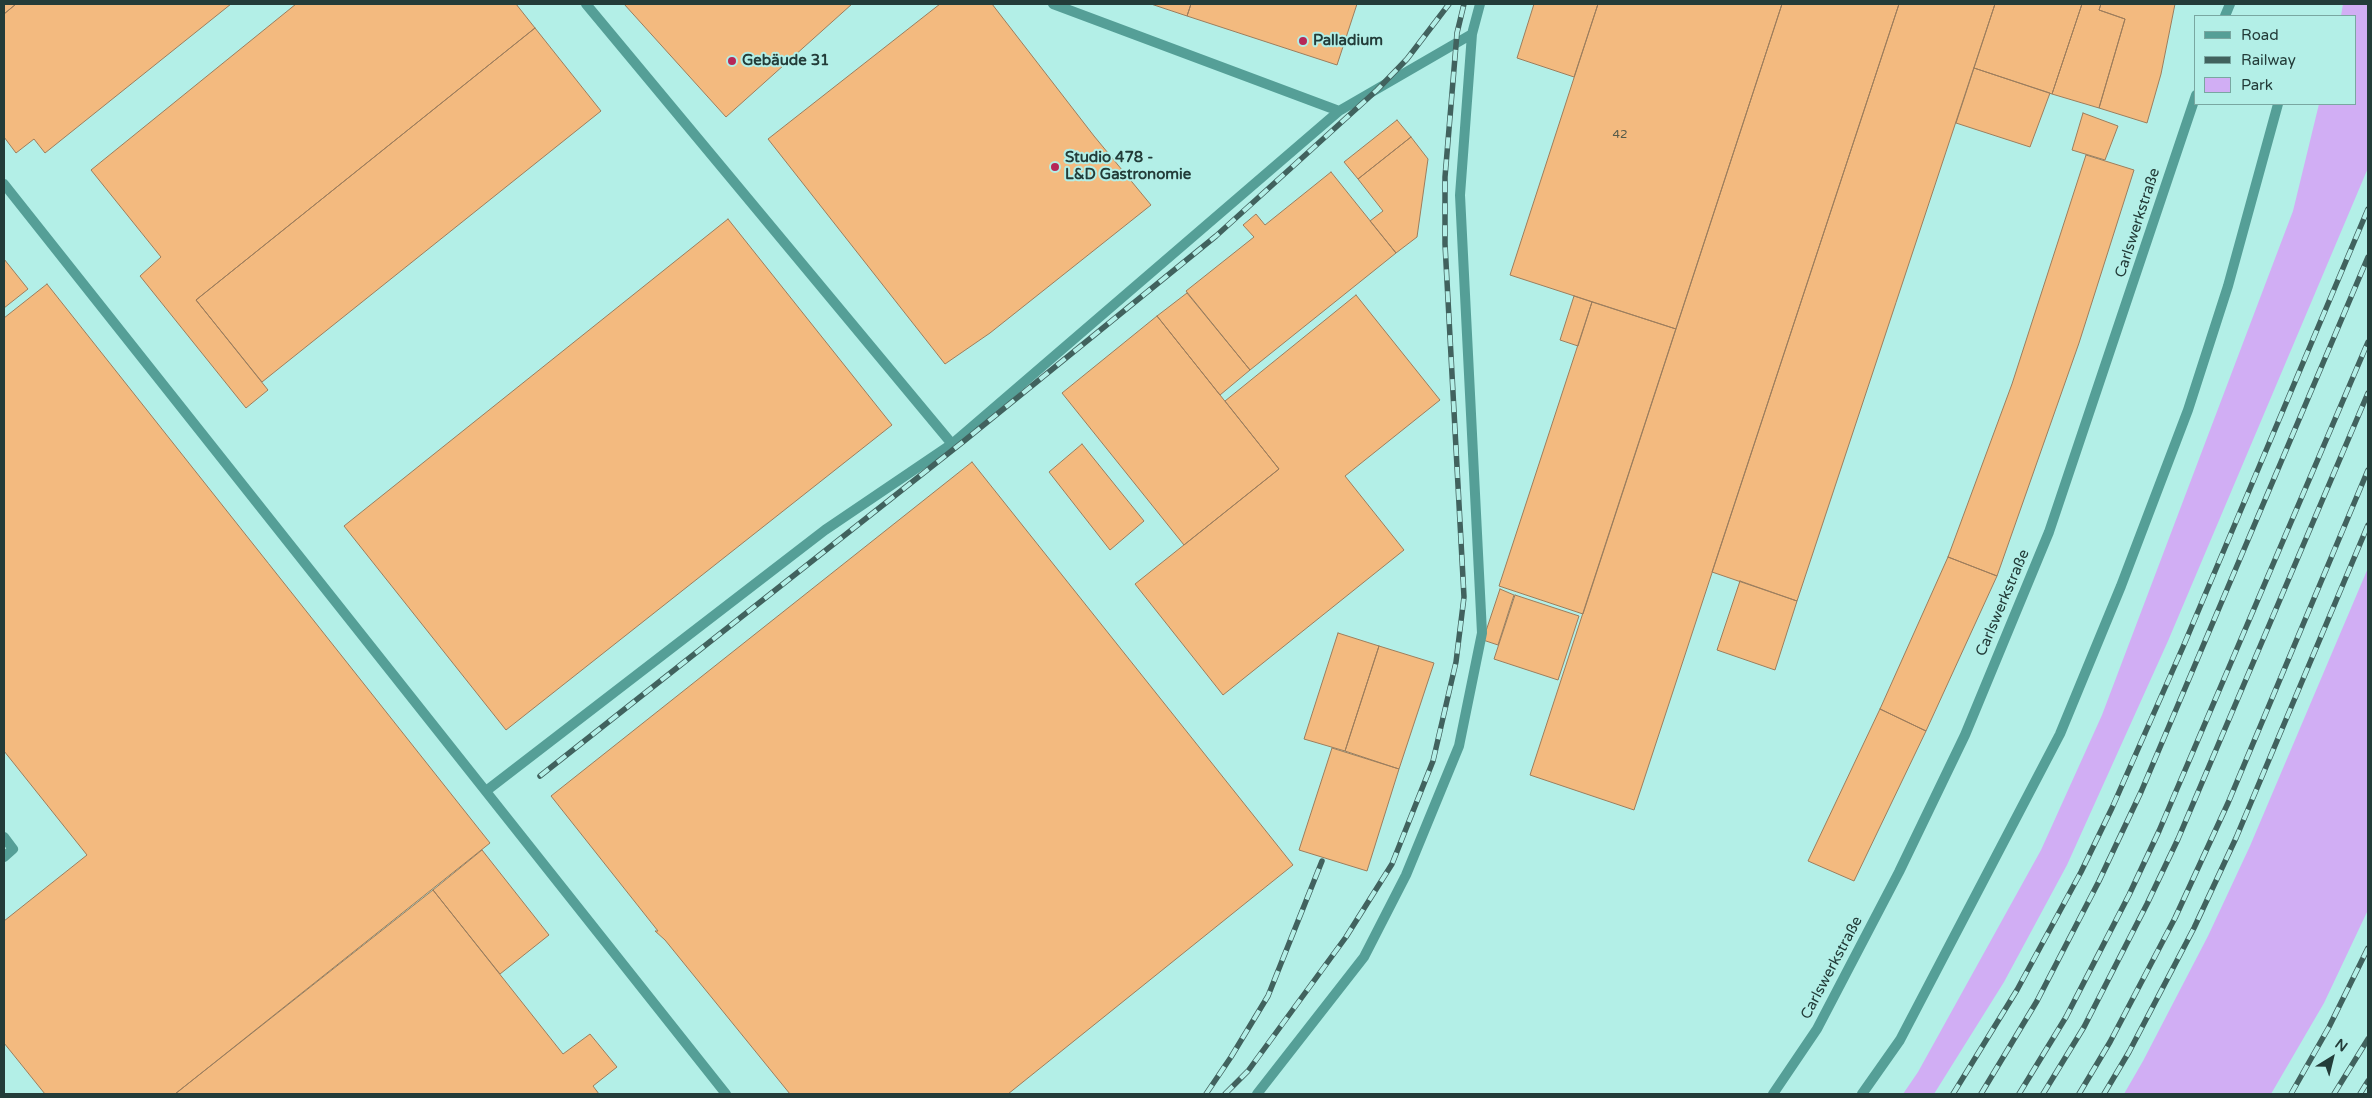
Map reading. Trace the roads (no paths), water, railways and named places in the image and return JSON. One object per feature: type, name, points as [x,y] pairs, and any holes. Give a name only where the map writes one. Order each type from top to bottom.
[{"type":"street","points":[[586,4],[952,444]]},
{"type":"street","points":[[1053,4],[1339,111]]},
{"type":"street","points":[[1257,1094],[1364,957],[1406,875],[1459,746],[1482,633],[1460,195],[1472,34],[1480,4]]},
{"type":"street","points":[[486,791],[825,530],[952,444],[1339,111],[1472,34]]},
{"type":"street","name":"Carlswerkstraße","points":[[1773,1094],[1817,1030],[1899,872],[1965,735],[2049,532],[2194,102]]},
{"type":"street","points":[[1862,1094],[1900,1040],[2060,734],[2121,586],[2188,410],[2228,286],[2278,105]]},
{"type":"street","points":[[4,184],[726,1094]]},
{"type":"street","points":[[4,837],[13,849],[4,857]]},
{"type":"railway","points":[[540,776],[964,441],[1216,236],[1377,90],[1407,59],[1449,4]]},
{"type":"railway","points":[[1225,1094],[1248,1071],[1346,937],[1392,864],[1433,761],[1456,662],[1464,597],[1445,244],[1445,177],[1457,33],[1464,4]]},
{"type":"railway","points":[[1953,1094],[2017,990],[2081,872],[2112,808],[2183,647],[2368,209]]},
{"type":"railway","points":[[1981,1094],[2037,1001],[2099,881],[2141,792],[2368,257]]},
{"type":"railway","points":[[2019,1094],[2066,1017],[2129,895],[2159,831],[2368,342]]},
{"type":"railway","points":[[2043,1094],[2084,1027],[2178,839],[2368,393]]},
{"type":"railway","points":[[2079,1094],[2110,1042],[2175,918],[2228,803],[2368,470]]},
{"type":"railway","points":[[2104,1094],[2129,1052],[2194,928],[2236,838],[2368,525]]},
{"type":"railway","points":[[1206,1094],[1268,996],[1322,861]]},
{"type":"railway","points":[[2291,1094],[2329,1027],[2368,948]]},
{"type":"railway","points":[[2334,1094],[2368,1039]]},
{"type":"railway","points":[[2360,1094],[2368,1081]]},
{"type":"place","name":"Palladium","points":[[1303,41]]},
{"type":"place","name":"Gebäude 31","points":[[732,61]]},
{"type":"place","name":"Studio 478 - L&D Gastronomie","points":[[1055,167]]}]
